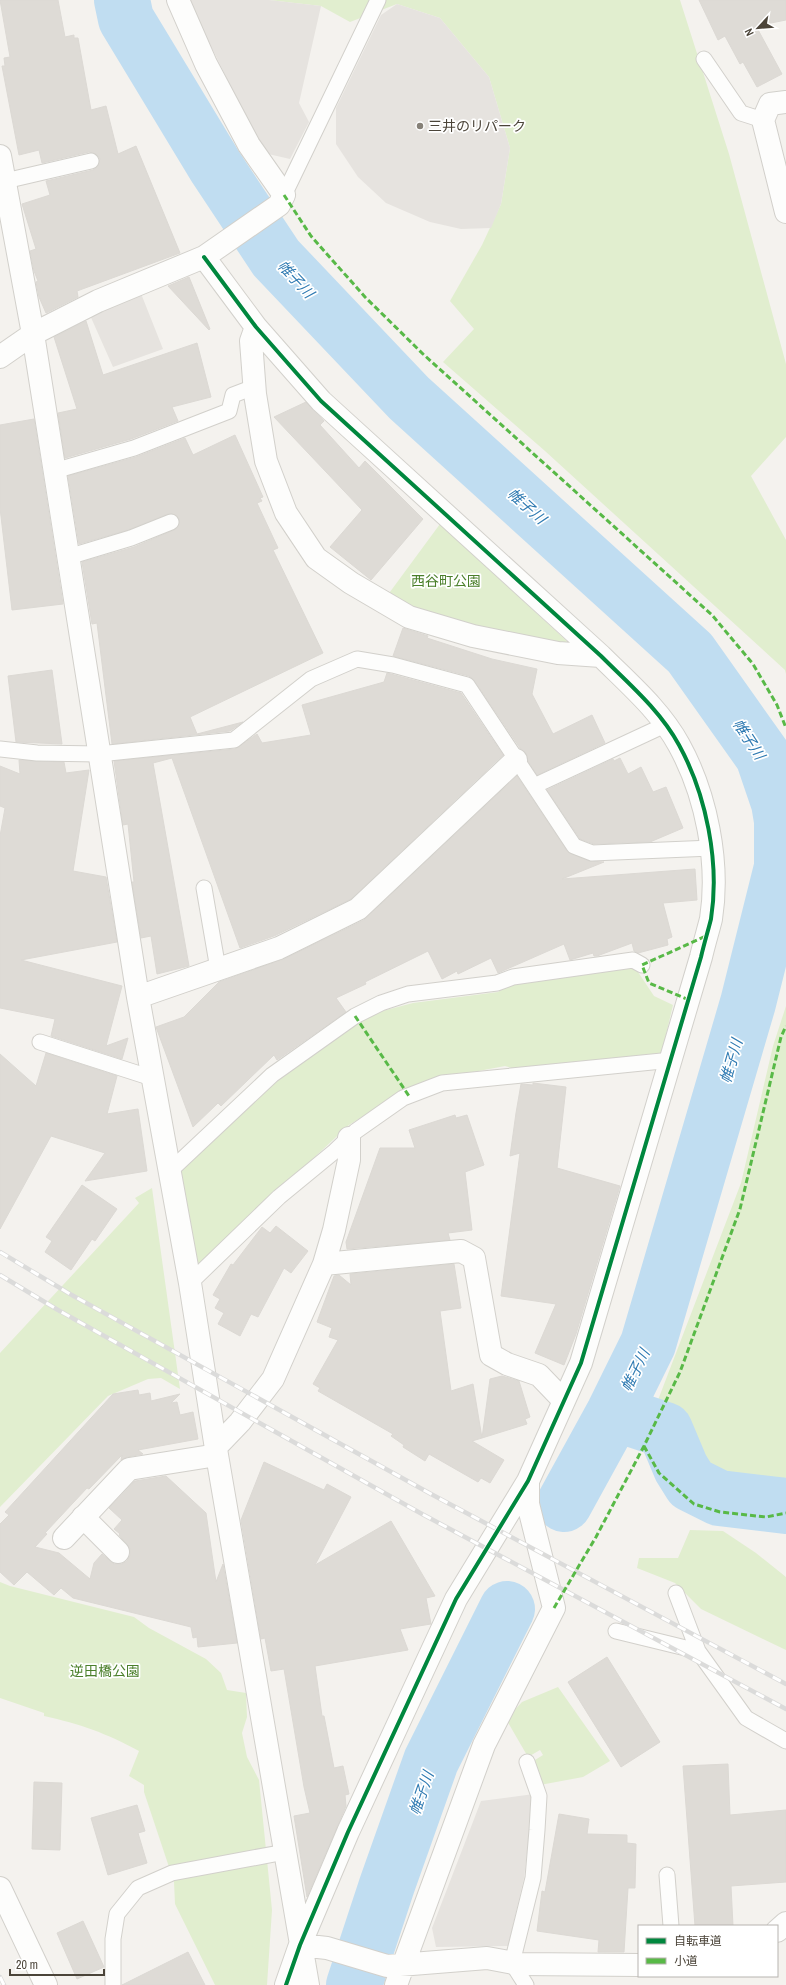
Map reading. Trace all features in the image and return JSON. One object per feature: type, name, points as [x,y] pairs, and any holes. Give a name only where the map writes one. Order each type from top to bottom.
[{"type":"street","points":[[0,357],[33,334],[98,301],[212,252],[282,200],[206,64],[178,0]]},
{"type":"street","points":[[786,102],[770,104],[763,120],[786,212]]},
{"type":"street","points":[[1,165],[33,334],[138,997],[152,1078],[171,1170],[300,1945],[308,1985]]},
{"type":"street","points":[[212,252],[256,327],[321,401],[601,656],[644,698],[678,744],[700,793],[712,848],[711,918],[672,1060],[581,1363],[528,1481],[456,1599],[348,1832],[300,1945],[286,1985]]},
{"type":"street","points":[[256,327],[251,341],[254,387],[266,461],[286,513],[316,558],[351,583],[409,617],[473,636],[527,647],[558,653],[601,656]]},
{"type":"street","points":[[138,997],[279,948],[358,909],[516,760]]},
{"type":"street","points":[[64,1538],[129,1469],[217,1451],[273,1379],[324,1264],[334,1230],[349,1160],[349,1138]]},
{"type":"street","points":[[324,1264],[461,1251],[474,1258],[491,1355],[507,1364],[539,1376],[564,1401]]},
{"type":"street","points":[[396,1972],[484,1745],[554,1608],[528,1504],[528,1481]]},
{"type":"street","points":[[83,1517],[118,1552]]},
{"type":"street","points":[[0,1888],[46,1985]]},
{"type":"street","points":[[778,1930],[786,1923]]},
{"type":"street","points":[[300,1945],[327,1948],[396,1972],[487,1958],[512,1963],[638,1965]]},
{"type":"lane","points":[[282,200],[378,0]]},
{"type":"lane","points":[[704,58],[741,113],[763,120]]},
{"type":"lane","points":[[1,165],[91,161]]},
{"type":"lane","points":[[54,471],[134,448],[229,412],[233,395],[254,387]]},
{"type":"lane","points":[[68,557],[131,538],[171,522]]},
{"type":"lane","points":[[0,749],[37,753],[99,754],[234,740],[310,679],[357,660],[393,665],[467,686],[574,846],[592,853],[712,848]]},
{"type":"lane","points":[[534,786],[664,725]]},
{"type":"lane","points":[[204,888],[218,969]]},
{"type":"lane","points":[[171,1170],[272,1075],[355,1016],[381,1003],[408,994],[497,982],[513,977],[632,960],[642,965]]},
{"type":"lane","points":[[40,1042],[152,1078]]},
{"type":"lane","points":[[190,1283],[279,1197],[349,1138],[403,1098],[442,1083],[672,1060]]},
{"type":"lane","points":[[676,1593],[698,1650],[746,1718],[785,1739]]},
{"type":"lane","points":[[616,1631],[698,1650]]},
{"type":"lane","points":[[526,1985],[512,1963],[533,1878],[537,1830],[538,1796],[527,1762]]},
{"type":"lane","points":[[113,1985],[113,1939],[117,1914],[138,1888],[172,1873],[285,1852]]},
{"type":"lane","points":[[667,1875],[671,1925]]},
{"type":"green space","points":[[269,0],[680,0],[729,154],[786,364],[786,437],[751,476],[786,540],[786,674],[785,670],[545,451],[443,362],[474,329],[450,301],[482,245],[501,204],[510,148],[489,77],[440,18],[397,4],[350,22],[321,6]]},
{"type":"green space","name":"西谷町公園","points":[[440,524],[571,645],[546,643],[417,613],[387,596]]},
{"type":"green space","points":[[626,967],[636,969],[654,996],[673,1005],[661,1056],[518,1070],[505,1066],[431,1080],[395,1096],[349,1125],[194,1270],[179,1166],[277,1081],[371,1014],[413,1003],[498,992],[507,985]]},
{"type":"green space","points":[[786,1006],[786,1513],[718,1504],[688,1493],[664,1468],[654,1447],[650,1421],[741,1183],[773,1046]]},
{"type":"green space","points":[[152,1188],[180,1389],[161,1378],[148,1379],[108,1396],[0,1507],[0,1353],[139,1203],[135,1198]]},
{"type":"green space","points":[[690,1530],[723,1531],[756,1553],[786,1577],[786,1650],[701,1609],[675,1583],[637,1568],[639,1558],[678,1558]]},
{"type":"green space","name":"逆田橋公園","points":[[0,1582],[10,1586],[134,1617],[149,1628],[206,1659],[221,1673],[227,1690],[246,1693],[247,1717],[242,1733],[247,1757],[259,1780],[272,1910],[267,1985],[215,1985],[175,1904],[174,1882],[144,1792],[144,1785],[129,1776],[139,1751],[93,1730],[44,1716],[44,1713],[0,1698]]},
{"type":"green space","points":[[558,1687],[610,1761],[583,1777],[540,1785],[535,1760],[543,1755],[540,1750],[528,1757],[506,1719],[522,1702]]},
{"type":"shaded area","points":[[188,0],[269,0],[321,6],[299,103],[309,122],[290,159],[264,153]]},
{"type":"shaded area","name":"三井のリパーク","points":[[397,4],[440,18],[489,77],[510,148],[501,204],[491,228],[461,229],[430,222],[386,203],[358,177],[336,144],[336,108],[381,15]]},
{"type":"shaded area","points":[[140,291],[163,349],[113,367],[89,313]]},
{"type":"shaded area","points":[[534,1794],[524,1878],[508,1946],[436,1947],[432,1928],[481,1801]]},
{"type":"water","points":[[387,1885],[361,1985],[348,1985]]},
{"type":"building","points":[[0,0],[58,0],[65,37],[74,35],[74,38],[78,38],[91,110],[106,106],[118,154],[136,146],[180,253],[77,291],[78,297],[46,313],[39,297],[36,282],[38,281],[34,271],[30,251],[36,249],[22,204],[50,195],[46,181],[93,170],[97,167],[100,159],[97,155],[89,152],[42,163],[39,150],[19,155],[2,66],[5,66],[4,58],[10,57]]},
{"type":"building","points":[[699,0],[786,0],[786,20],[756,26],[782,74],[757,87],[743,62],[740,64],[725,36],[718,40]]},
{"type":"building","points":[[189,277],[210,329],[209,330],[168,286]]},
{"type":"building","points":[[86,321],[103,375],[197,343],[211,397],[172,407],[178,421],[131,439],[65,458],[58,413],[77,409],[54,337]]},
{"type":"building","points":[[306,402],[324,421],[320,425],[359,468],[365,461],[423,519],[371,580],[330,547],[362,510],[274,417]]},
{"type":"building","points":[[34,419],[63,604],[12,610],[0,508],[0,425]]},
{"type":"building","points":[[235,435],[263,497],[260,498],[262,501],[257,503],[278,548],[273,550],[323,653],[190,717],[197,734],[243,722],[230,731],[112,744],[97,623],[92,624],[82,562],[134,547],[174,530],[178,527],[179,519],[176,515],[168,514],[128,530],[79,544],[68,476],[136,457],[185,438],[193,455]]},
{"type":"building","points":[[403,628],[428,636],[427,638],[492,659],[537,669],[532,694],[553,734],[592,715],[605,743],[537,775],[528,761],[525,752],[520,748],[474,680],[469,676],[393,656]]},
{"type":"building","points":[[52,670],[62,744],[16,742],[8,676]]},
{"type":"building","points":[[387,673],[461,693],[503,755],[351,899],[274,936],[240,948],[172,758],[153,763],[189,966],[157,974],[151,936],[141,938],[132,882],[134,882],[128,824],[123,825],[114,761],[235,749],[257,734],[262,743],[311,735],[302,705],[384,682]]},
{"type":"building","points":[[620,758],[628,774],[641,767],[653,792],[666,787],[683,828],[650,842],[594,844],[580,839],[547,790],[613,759],[614,761]]},
{"type":"building","points":[[19,760],[64,762],[66,773],[89,770],[73,871],[106,877],[117,942],[21,960],[122,986],[106,1046],[128,1038],[122,1059],[51,1036],[55,1019],[0,1008],[0,836],[5,808],[0,806],[0,766],[20,774]]},
{"type":"building","points":[[517,776],[567,851],[589,861],[604,862],[562,879],[695,869],[697,900],[663,903],[672,937],[667,939],[668,945],[638,953],[634,951],[632,943],[597,956],[594,956],[593,953],[570,960],[564,944],[498,973],[491,958],[458,974],[457,971],[442,979],[428,951],[336,998],[346,1012],[277,1060],[274,1055],[221,1106],[218,1103],[193,1127],[156,1027],[184,1017],[219,982],[284,959],[364,920]]},
{"type":"building","points":[[46,1053],[117,1076],[107,1114],[138,1109],[147,1171],[85,1181],[105,1153],[51,1136],[0,1229],[0,1054],[36,1086]]},
{"type":"building","points":[[533,1083],[566,1087],[557,1168],[620,1186],[576,1334],[564,1365],[535,1353],[556,1304],[501,1296],[520,1153],[510,1156],[516,1113],[521,1084],[533,1085]]},
{"type":"building","points":[[455,1115],[456,1118],[467,1115],[484,1165],[465,1172],[472,1230],[448,1233],[450,1240],[347,1249],[346,1242],[380,1148],[415,1148],[409,1130]]},
{"type":"building","points":[[82,1185],[117,1209],[95,1241],[92,1239],[71,1270],[45,1252],[52,1241],[46,1237]]},
{"type":"building","points":[[276,1226],[308,1251],[291,1273],[284,1268],[258,1317],[251,1314],[240,1336],[218,1324],[224,1313],[215,1308],[220,1299],[213,1295],[231,1264],[233,1265],[262,1227],[270,1233]]},
{"type":"building","points":[[454,1264],[461,1308],[440,1311],[451,1391],[473,1384],[482,1438],[472,1441],[504,1460],[490,1483],[481,1478],[478,1482],[429,1454],[425,1461],[403,1447],[404,1445],[391,1436],[393,1434],[318,1391],[320,1388],[313,1384],[338,1340],[329,1337],[332,1328],[317,1322],[334,1276],[339,1275],[351,1285],[350,1274]]},
{"type":"building","points":[[502,1376],[519,1381],[530,1417],[525,1419],[527,1424],[482,1438],[490,1379]]},
{"type":"building","points":[[138,1390],[139,1395],[150,1393],[151,1401],[180,1394],[171,1403],[177,1402],[180,1415],[193,1412],[198,1439],[138,1450],[143,1454],[127,1457],[121,1460],[122,1455],[89,1489],[87,1488],[45,1533],[47,1534],[35,1547],[59,1553],[90,1579],[94,1563],[102,1554],[114,1564],[122,1564],[127,1561],[130,1555],[130,1549],[119,1535],[120,1534],[114,1529],[122,1520],[109,1508],[135,1481],[166,1476],[206,1513],[216,1582],[223,1564],[237,1643],[198,1647],[197,1637],[193,1638],[191,1627],[73,1598],[61,1588],[54,1595],[27,1572],[14,1585],[0,1572],[0,1524],[9,1515],[5,1512],[113,1394]]},
{"type":"building","points":[[264,1462],[324,1490],[327,1484],[351,1497],[315,1565],[391,1521],[435,1596],[426,1598],[431,1624],[400,1629],[408,1650],[315,1666],[322,1716],[324,1716],[334,1768],[343,1766],[349,1794],[345,1795],[346,1806],[307,1897],[294,1816],[310,1813],[304,1787],[284,1669],[271,1671],[265,1638],[261,1639],[241,1520]]},
{"type":"building","points":[[607,1657],[660,1742],[621,1767],[568,1682]]},
{"type":"building","points":[[728,1764],[730,1815],[786,1810],[786,1882],[731,1886],[733,1925],[695,1925],[683,1766]]},
{"type":"building","points":[[34,1782],[62,1783],[60,1850],[32,1849]]},
{"type":"building","points":[[137,1805],[145,1831],[138,1833],[147,1863],[108,1875],[91,1818]]},
{"type":"building","points":[[559,1814],[589,1819],[587,1834],[627,1835],[627,1843],[636,1844],[635,1888],[628,1888],[624,1952],[598,1952],[599,1940],[537,1931],[542,1891],[545,1892]]},
{"type":"building","points":[[83,1921],[104,1967],[77,1979],[57,1933]]},
{"type":"building","points":[[188,1952],[205,1985],[122,1985]]},
{"type":"waterway","name":"帷子川","points":[[122,0],[126,19],[215,166],[276,258],[409,398],[690,653],[763,756],[779,803],[782,821],[782,867],[748,1003],[648,1344],[614,1413],[564,1504]]},
{"type":"waterway","points":[[614,1413],[665,1430],[681,1468],[691,1484],[719,1498],[786,1506]]},
{"type":"waterway","name":"帷子川","points":[[354,1985],[387,1885],[431,1761],[507,1609]]},
{"type":"railway","points":[[0,1252],[70,1294],[431,1494],[786,1684]]},
{"type":"railway","points":[[0,1275],[58,1310],[422,1514],[786,1709]]},
{"type":"railway","points":[[0,1977],[4,1985]]},
{"type":"marked path","points":[[284,195],[311,236],[365,297],[423,354],[712,615],[753,664],[777,705],[786,728]]},
{"type":"marked path","points":[[689,1000],[649,983],[642,965],[706,936]]},
{"type":"marked path","points":[[355,1016],[409,1096]]},
{"type":"marked path","points":[[554,1608],[596,1537],[644,1446],[680,1372],[740,1209],[781,1037],[786,1026]]},
{"type":"marked path","points":[[644,1446],[659,1473],[694,1504],[720,1512],[766,1517],[786,1513]]},
{"type":"cycle path","points":[[204,257],[256,327],[321,401],[601,656],[633,687],[663,720],[679,745],[697,785],[708,829],[714,875],[711,919],[701,957],[581,1363],[528,1481],[456,1599],[348,1832],[300,1945],[286,1985]]},
{"type":"place","name":"三井のリパーク","points":[[420,126]]}]
